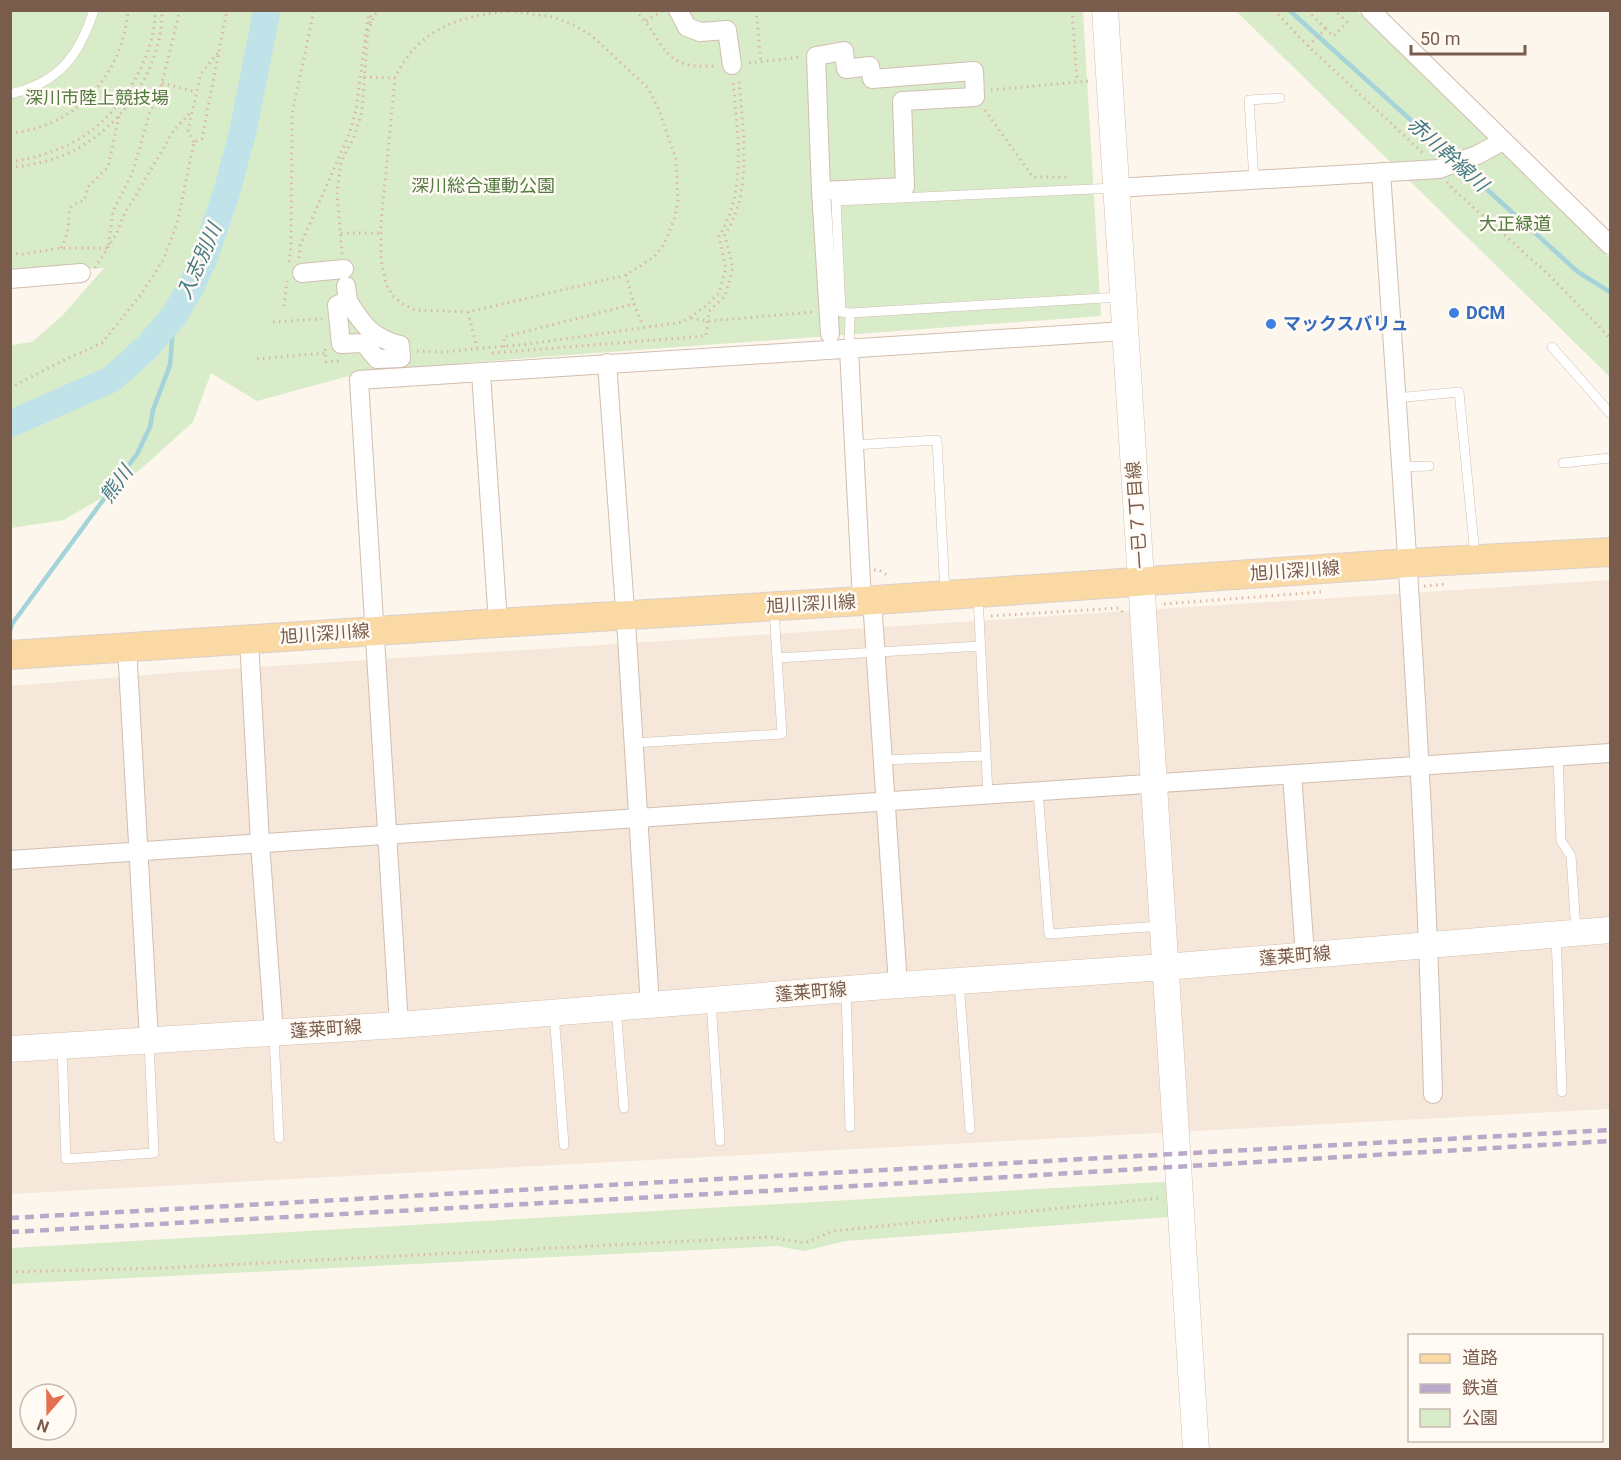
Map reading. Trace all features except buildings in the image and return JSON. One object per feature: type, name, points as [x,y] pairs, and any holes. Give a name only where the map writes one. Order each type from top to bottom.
[{"type":"main road","name":"旭川深川線","points":[[18,654],[1141,582],[1408,575],[1476,560],[1611,552]]},
{"type":"street","points":[[678,10],[687,27],[700,32],[727,30],[735,70]]},
{"type":"street","name":"一已７丁目線","points":[[1105,10],[1196,1449]]},
{"type":"street","points":[[1370,10],[1611,245]]},
{"type":"street","points":[[821,190],[905,187],[902,101],[975,94],[974,71],[872,79],[870,66],[846,69],[844,51],[816,56],[821,190],[830,334]]},
{"type":"street","points":[[1116,188],[1439,169],[1478,155],[1503,141]]},
{"type":"street","points":[[1380,172],[1419,765],[1429,944],[1433,1094]]},
{"type":"street","points":[[293,271],[346,285]]},
{"type":"street","points":[[10,279],[81,273]]},
{"type":"street","points":[[346,285],[360,321],[385,341],[400,345],[401,358],[377,359],[364,343],[341,344],[337,305],[346,285]]},
{"type":"street","points":[[399,1025],[359,380],[481,374],[607,363],[1125,331]]},
{"type":"street","points":[[849,349],[854,445],[867,601],[876,652],[898,985]]},
{"type":"street","points":[[607,363],[650,1006]]},
{"type":"street","points":[[481,374],[498,622]]},
{"type":"street","points":[[249,639],[260,843],[274,1032]]},
{"type":"street","points":[[127,647],[148,1040]]},
{"type":"street","points":[[10,860],[1611,753]]},
{"type":"street","points":[[1292,774],[1305,955]]},
{"type":"street","name":"蓬莱町線","points":[[10,1049],[399,1025],[898,985],[1165,967],[1611,930]]},
{"type":"lane","points":[[10,94],[30,90],[50,79],[69,61],[87,30],[94,10]]},
{"type":"lane","points":[[1254,180],[1249,100],[1280,98]]},
{"type":"lane","points":[[1116,188],[836,201],[841,312],[1123,297]]},
{"type":"lane","points":[[849,349],[850,313]]},
{"type":"lane","points":[[1552,347],[1611,413]]},
{"type":"lane","points":[[1396,398],[1459,392],[1476,560]]},
{"type":"lane","points":[[854,445],[937,440],[945,595]]},
{"type":"lane","points":[[1563,463],[1611,458]]},
{"type":"lane","points":[[1401,467],[1429,466]]},
{"type":"lane","points":[[977,593],[988,795]]},
{"type":"lane","points":[[633,742],[783,734],[774,606]]},
{"type":"lane","points":[[777,658],[981,646]]},
{"type":"lane","points":[[883,759],[986,756]]},
{"type":"lane","points":[[1558,757],[1561,841],[1571,856],[1566,934],[1562,1092]]},
{"type":"lane","points":[[1038,791],[1049,934],[1162,926]]},
{"type":"lane","points":[[958,981],[970,1128]]},
{"type":"lane","points":[[846,989],[850,1127]]},
{"type":"lane","points":[[711,1001],[720,1142]]},
{"type":"lane","points":[[616,1008],[624,1108]]},
{"type":"lane","points":[[554,1013],[564,1145]]},
{"type":"lane","points":[[274,1032],[279,1138]]},
{"type":"lane","points":[[62,1045],[66,1159],[154,1153],[148,1040]]},
{"type":"path","points":[[10,133],[45,126],[63,117],[92,95],[111,68],[118,52],[127,29],[128,10]]},
{"type":"path","points":[[10,162],[35,158],[63,147],[84,136],[105,119],[138,74],[153,33],[155,10]]},
{"type":"path","points":[[10,168],[38,164],[65,154],[88,142],[111,124],[145,77],[154,57],[161,34],[162,10]]},
{"type":"path","points":[[108,249],[113,211],[132,174],[150,112],[160,91],[180,10]]},
{"type":"path","points":[[194,142],[202,139],[227,10]]},
{"type":"path","points":[[293,271],[291,245],[292,114],[314,10]]},
{"type":"path","points":[[284,306],[300,246],[350,132],[356,110],[370,10]]},
{"type":"path","points":[[346,285],[337,193],[341,162],[354,137],[362,112],[370,10]]},
{"type":"path","points":[[368,31],[377,10]]},
{"type":"path","points":[[646,21],[663,10]]},
{"type":"path","points":[[756,10],[761,62]]},
{"type":"path","points":[[1072,10],[1077,82]]},
{"type":"path","points":[[1312,10],[1310,13],[1334,36],[1347,22],[1334,10]]},
{"type":"path","points":[[509,11],[532,13],[554,17],[591,35],[648,88],[669,136],[676,159],[678,201],[674,220],[664,242],[655,255],[626,275],[468,312],[415,310],[403,304],[393,296],[382,272],[381,233],[395,78],[404,60],[429,34],[449,23],[470,17],[509,11]]},
{"type":"path","points":[[1308,46],[1326,29]]},
{"type":"path","points":[[10,388],[102,343],[142,293],[163,260],[177,224],[194,142],[188,130],[196,92],[201,74],[219,51]]},
{"type":"path","points":[[400,351],[442,352],[477,349],[683,321],[719,293],[726,268],[719,236],[729,221],[737,190],[735,70]]},
{"type":"path","points":[[488,354],[706,336],[709,311],[725,296],[733,268],[725,235],[734,220],[743,190],[744,166],[735,70]]},
{"type":"path","points":[[1067,177],[1032,177],[975,94],[1077,82],[1109,72]]},
{"type":"path","points":[[364,77],[395,78]]},
{"type":"path","points":[[162,83],[196,92]]},
{"type":"path","points":[[81,273],[92,272],[108,249],[123,217],[174,130],[191,112]]},
{"type":"path","points":[[61,248],[68,226],[68,211],[74,203],[84,201],[88,187],[108,167],[120,114]]},
{"type":"path","points":[[340,233],[381,233]]},
{"type":"path","points":[[10,253],[23,254],[61,248],[108,249]]},
{"type":"path","points":[[626,275],[643,327]]},
{"type":"path","points":[[504,346],[504,337],[634,304]]},
{"type":"path","points":[[689,318],[709,321],[828,311]]},
{"type":"path","points":[[468,312],[477,349]]},
{"type":"path","points":[[257,359],[325,353]]},
{"type":"path","points":[[442,357],[454,356]]},
{"type":"path","points":[[1408,575],[1457,584]]},
{"type":"path","points":[[1164,604],[1327,592]]},
{"type":"path","points":[[10,1272],[163,1269],[768,1237],[805,1243],[833,1231],[1180,1196]]},
{"type":"shaded area","points":[[1610,580],[1610,1109],[11,1194],[11,686],[182,672]]},
{"type":"green space","name":"深川総合運動公園","points":[[10,11],[1083,11],[1101,316],[475,362],[345,377],[257,401],[211,373],[193,422],[122,486],[64,520],[11,528],[11,345],[32,342],[62,316],[104,268],[11,273]]},
{"type":"green space","name":"大正緑道","points":[[1236,11],[1357,11],[1610,258],[1610,377]]},
{"type":"green space","points":[[1179,1181],[1181,1216],[846,1241],[804,1251],[777,1246],[11,1284],[11,1248]]},
{"type":"waterway","name":"入志別川","points":[[10,424],[112,379],[147,347],[174,316],[205,256],[227,191],[243,131],[267,10]]},
{"type":"waterway","name":"赤川幹線川","points":[[1289,10],[1454,159]]},
{"type":"waterway","name":"赤川幹線川","points":[[1460,165],[1578,272],[1610,292]]},
{"type":"waterway","name":"熊川","points":[[10,630],[12,624],[137,454],[150,427],[153,410],[170,365],[174,316]]},
{"type":"railway","points":[[10,1218],[1610,1130]]},
{"type":"railway","points":[[10,1232],[821,1188],[1610,1141]]},
{"type":"place","name":"DCM","points":[[1454,313]]},
{"type":"place","name":"マックスバリュ","points":[[1271,324]]},
{"type":"park label","name":"深川市陸上競技場","points":[[97,98]]}]
